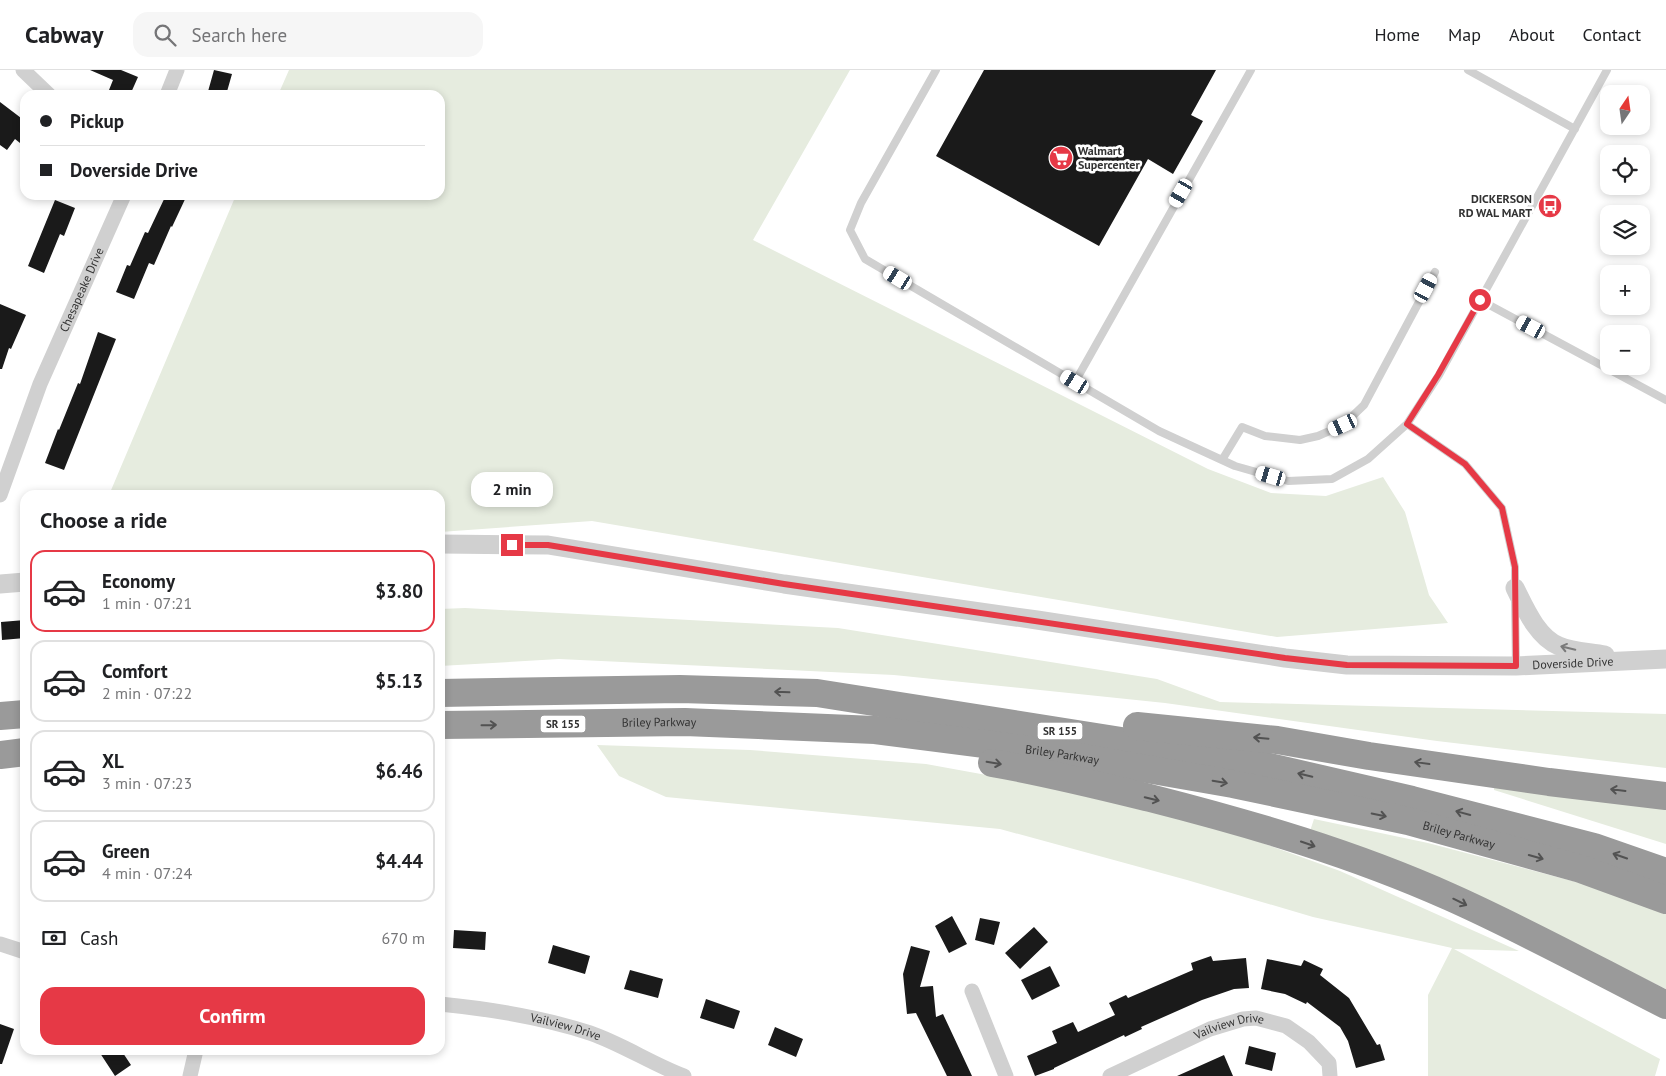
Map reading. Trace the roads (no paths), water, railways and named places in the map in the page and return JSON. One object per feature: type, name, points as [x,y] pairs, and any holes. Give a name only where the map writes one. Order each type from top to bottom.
[{"type":"highway","name":"Briley Parkway","points":[[445,694],[680,689],[817,693],[1235,759],[1412,800],[1594,847],[1666,872]]},
{"type":"highway","points":[[817,693],[963,703],[1087,721],[1277,740],[1368,756],[1549,782],[1666,796]]},
{"type":"highway","points":[[0,716],[20,714]]},
{"type":"highway","name":"Briley Parkway","points":[[445,725],[686,722],[875,730],[1055,753],[1232,784],[1408,821],[1581,869],[1666,900]]},
{"type":"highway","points":[[686,722],[771,735],[858,743],[1028,769],[1183,806],[1255,826],[1382,869],[1450,897],[1666,1005]]},
{"type":"highway","points":[[0,755],[20,753]]},
{"type":"street","points":[[24,70],[44,90]]},
{"type":"street","points":[[168,90],[177,70]]},
{"type":"street","name":"Chesapeake Drive","points":[[0,495],[40,384],[122,200]]},
{"type":"street","name":"Doverside Drive","points":[[445,544],[548,545],[784,584],[1285,658],[1347,665],[1516,666],[1658,660]]},
{"type":"street","points":[[0,584],[20,582]]},
{"type":"street","points":[[1515,588],[1526,611],[1535,624],[1556,645],[1572,650],[1658,660]]},
{"type":"street","points":[[0,944],[20,950]]},
{"type":"street","points":[[972,991],[1006,1076]]},
{"type":"street","name":"Vailview Drive","points":[[445,1005],[496,1010],[533,1017],[592,1034],[684,1076]]},
{"type":"street","name":"Vailview Drive","points":[[1110,1076],[1210,1029],[1256,1018],[1286,1026],[1309,1042],[1329,1063],[1330,1076]]},
{"type":"street","points":[[190,1076],[195,1055]]},
{"type":"lane","points":[[936,70],[861,203],[850,230],[865,259],[1158,431],[1235,466],[1288,481],[1332,479],[1368,459],[1407,424],[1438,375],[1607,70]]},
{"type":"lane","points":[[1075,382],[1251,70]]},
{"type":"lane","points":[[1468,70],[1575,129]]},
{"type":"lane","points":[[1222,460],[1242,427],[1265,436],[1300,440],[1318,436],[1343,425],[1364,405],[1435,272]]},
{"type":"lane","points":[[1480,300],[1666,400]]},
{"type":"lane","points":[[1407,424],[1465,464],[1502,508],[1515,567],[1516,666]]},
{"type":"place","name":"Walmart Supercenter","points":[[1061,158]]},
{"type":"place","name":"DICKERSON RD WAL MART","points":[[1550,206]]}]
